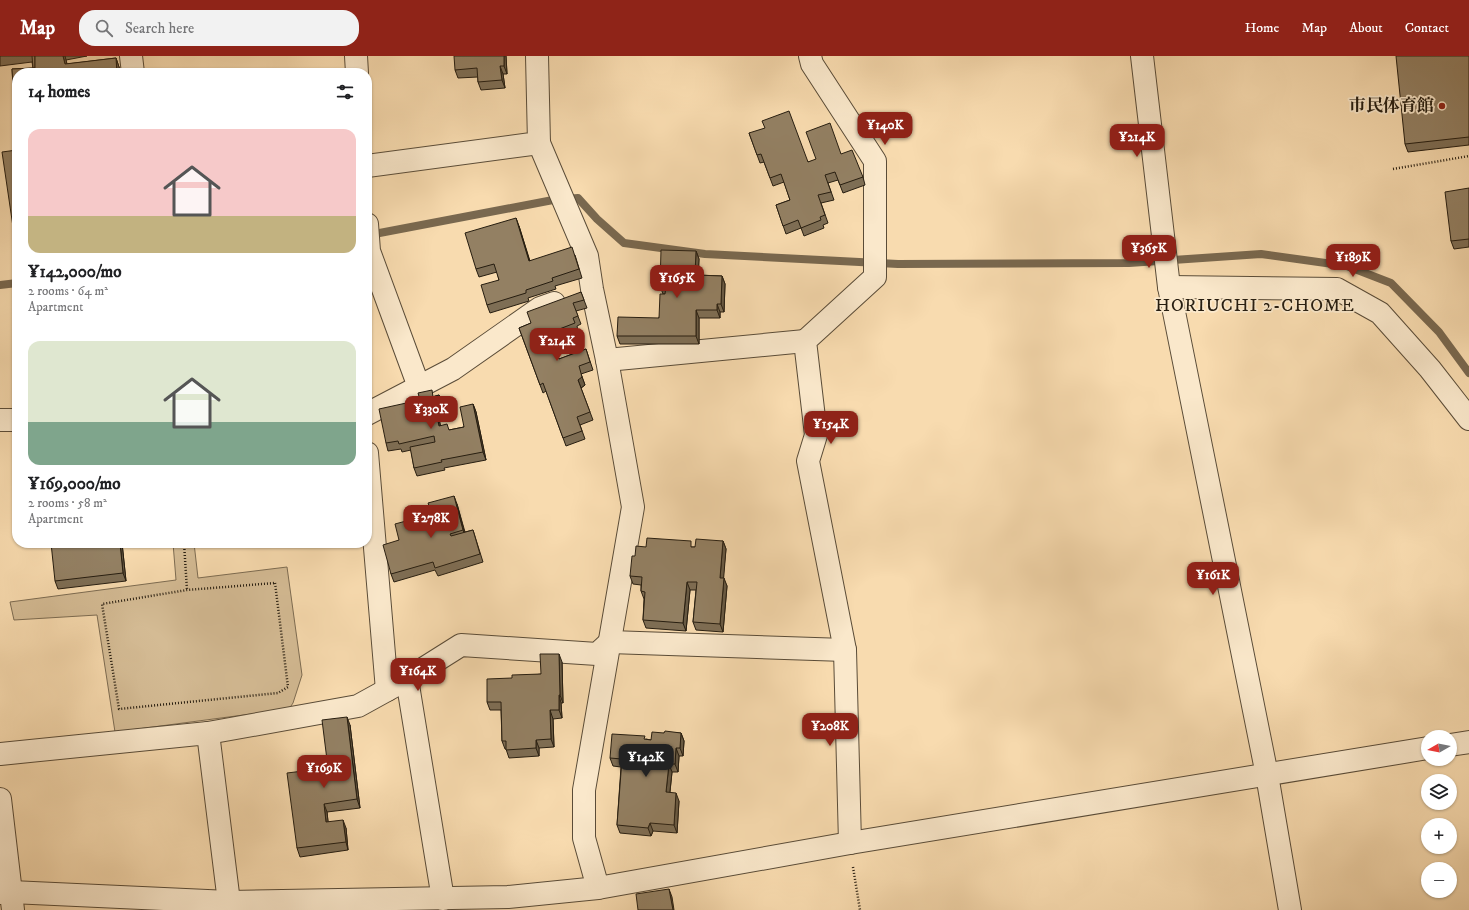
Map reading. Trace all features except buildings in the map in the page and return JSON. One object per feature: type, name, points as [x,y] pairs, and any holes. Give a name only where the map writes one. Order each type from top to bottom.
[{"type":"street","points":[[131,56],[132,68]]},
{"type":"street","points":[[356,56],[357,68]]},
{"type":"street","points":[[537,56],[540,144],[587,256],[580,293],[607,360],[633,507],[584,790],[584,838],[598,888]]},
{"type":"street","points":[[607,360],[805,341],[875,277],[875,161],[812,64],[810,56]]},
{"type":"street","points":[[1142,56],[1168,282],[1267,775],[1290,910]]},
{"type":"street","points":[[372,165],[540,144]]},
{"type":"street","points":[[372,259],[419,387]]},
{"type":"street","points":[[1168,282],[1337,289],[1380,313],[1430,369],[1469,419]]},
{"type":"street","points":[[372,411],[453,369],[540,308],[580,293]]},
{"type":"street","points":[[805,341],[816,435],[808,461],[845,650],[850,843]]},
{"type":"street","points":[[0,420],[12,420]]},
{"type":"street","points":[[372,512],[387,690]]},
{"type":"street","points":[[0,754],[208,733],[358,706],[407,679],[460,645],[598,654],[610,642],[845,650]]},
{"type":"street","points":[[407,679],[443,899]]},
{"type":"street","points":[[208,733],[229,906]]},
{"type":"street","points":[[1457,744],[1469,742]]},
{"type":"street","points":[[0,799],[8,898],[229,906],[508,897],[598,888],[850,843],[1421,749]]},
{"type":"path","points":[[1393,169],[1469,156]]},
{"type":"path","points":[[184,548],[187,590]]},
{"type":"path","points":[[274,583],[288,687],[278,693],[119,709],[102,604],[187,590],[274,583]]},
{"type":"path","points":[[850,843],[860,910]]},
{"type":"shaded area","points":[[173,548],[195,548],[198,578],[287,567],[302,675],[293,703],[289,709],[115,732],[97,615],[14,620],[10,602],[176,580]]},
{"type":"waterway","points":[[372,234],[553,200],[578,198],[597,219],[624,243],[705,254],[898,264],[1129,263],[1261,254],[1347,266],[1391,283],[1439,332],[1469,373]]},
{"type":"waterway","points":[[0,285],[12,284]]},
{"type":"place","name":"市民体育館","points":[[1442,106]]},
{"type":"district","name":"HORIUCHI 2-CHOME","points":[[1255,306]]}]
